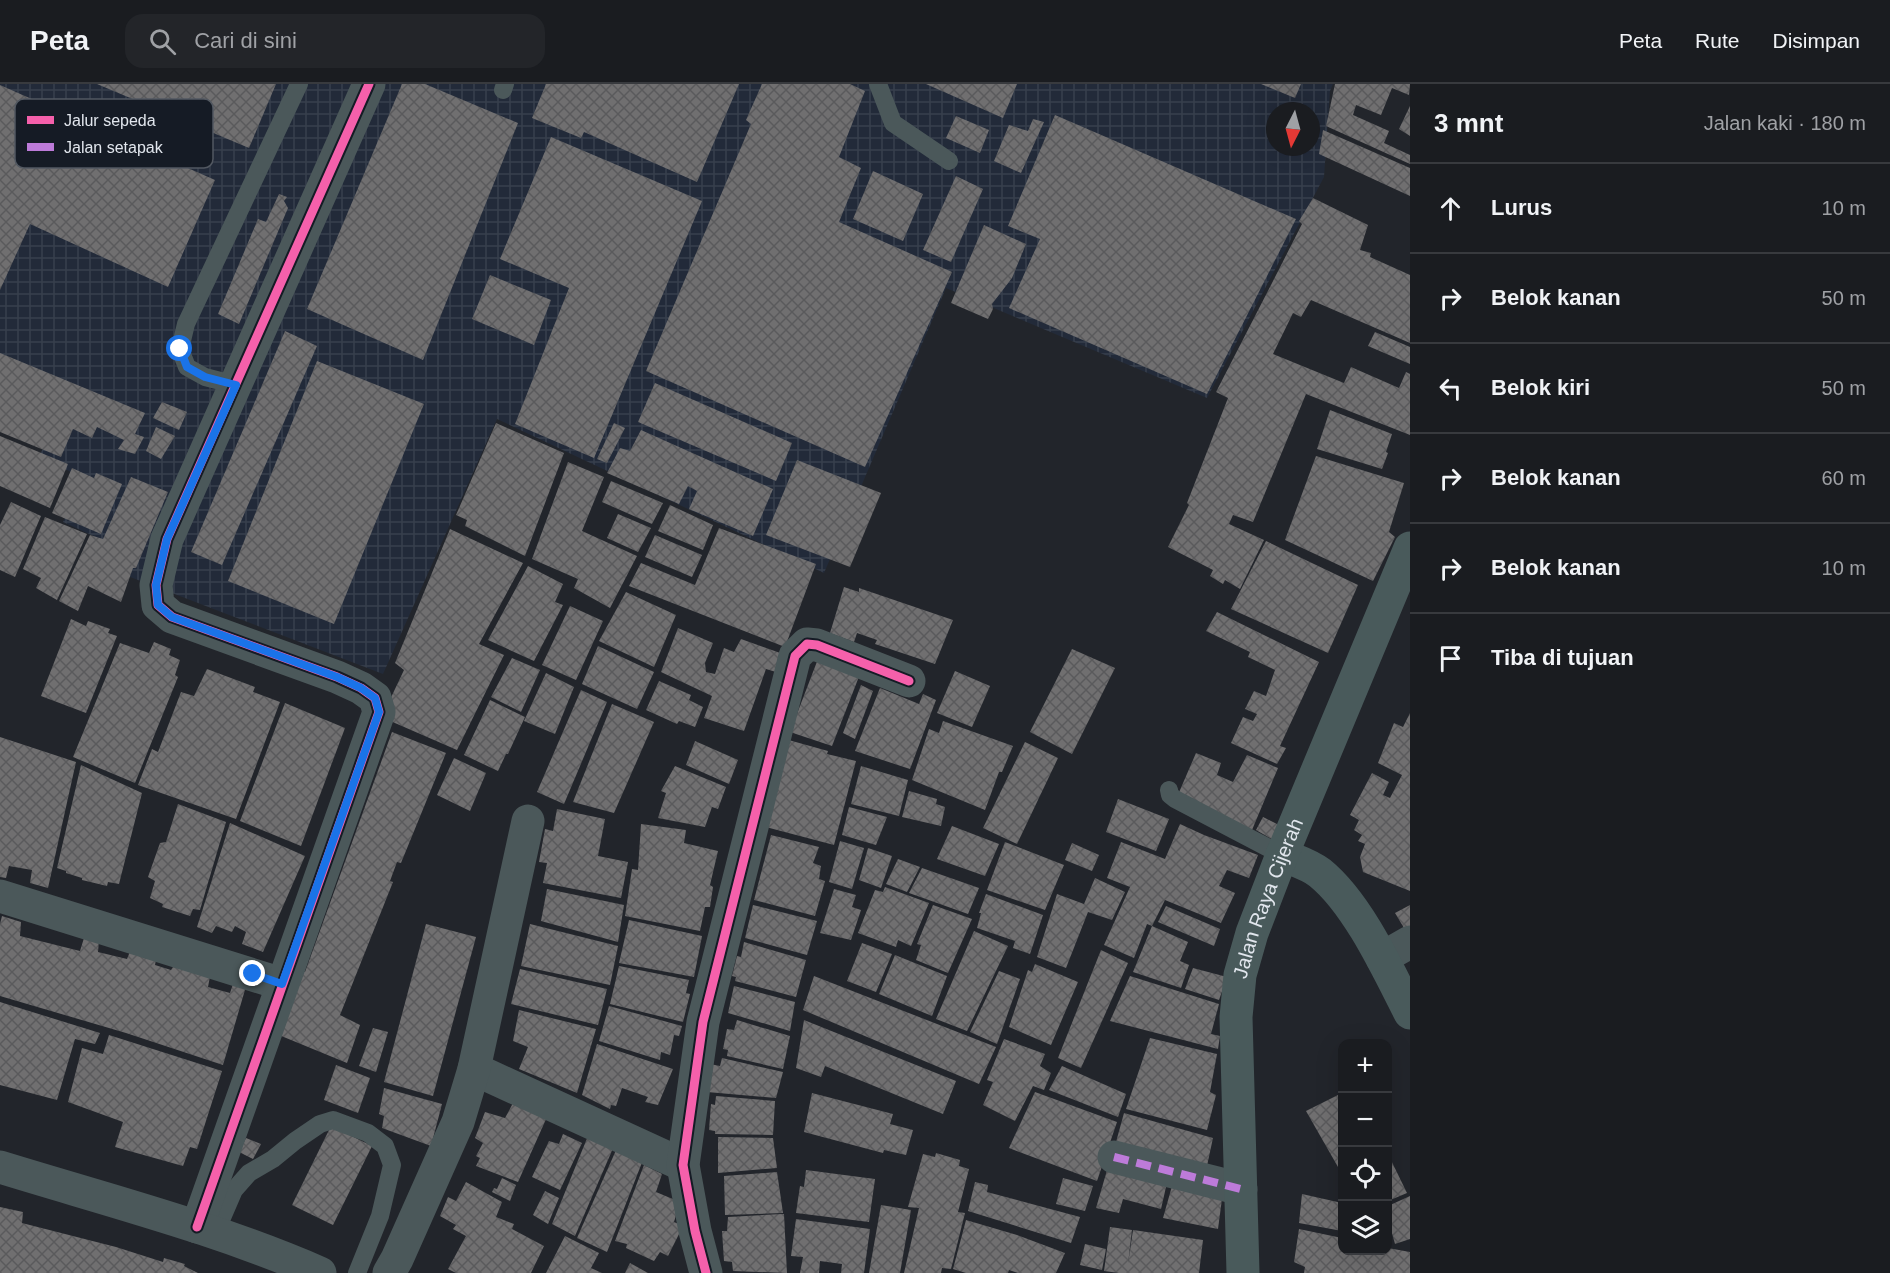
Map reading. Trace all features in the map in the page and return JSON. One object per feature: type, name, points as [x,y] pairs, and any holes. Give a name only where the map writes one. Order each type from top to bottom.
[{"type":"main road","name":"Jalan Raya Cijerah","points":[[1243,1273],[1236,1017],[1240,975],[1252,933],[1282,855],[1410,548]]},
{"type":"main road","points":[[1282,855],[1318,872],[1344,896],[1382,958],[1410,1013]]},
{"type":"street","points":[[206,1231],[282,984],[379,712],[375,698],[361,688],[337,677],[172,617],[158,605],[156,585],[167,539],[369,84]]},
{"type":"street","points":[[706,1273],[695,1231],[683,1166],[703,1022],[795,656],[807,644],[817,645],[909,681]]},
{"type":"street","points":[[389,1273],[458,1122],[474,1069],[528,821]]},
{"type":"street","points":[[0,896],[282,984]]},
{"type":"street","points":[[1382,958],[1410,942]]},
{"type":"street","points":[[474,1069],[683,1166]]},
{"type":"street","points":[[1114,1157],[1241,1189]]},
{"type":"street","points":[[0,1167],[206,1231],[278,1255],[320,1273]]},
{"type":"lane","points":[[236,385],[205,377],[187,367],[180,349],[186,324],[299,84]]},
{"type":"lane","points":[[878,84],[892,123],[949,161]]},
{"type":"lane","points":[[1169,790],[1170,795],[1175,799],[1282,855]]},
{"type":"lane","points":[[206,1231],[249,1173],[273,1159],[320,1124],[333,1120],[368,1133],[385,1146],[392,1165],[380,1216],[357,1273]]},
{"type":"shaded area","points":[[0,84],[1333,84],[1330,91],[1324,177],[1207,398],[946,288],[824,573],[497,419],[383,674],[91,562],[100,539],[63,522],[83,478],[39,456],[75,390],[0,359]]},
{"type":"building","points":[[97,84],[276,84],[249,148],[213,133],[213,99],[133,99]]},
{"type":"building","points":[[402,84],[425,84],[518,123],[423,360],[307,309]]},
{"type":"building","points":[[546,84],[739,84],[697,182],[584,132],[581,138],[532,118]]},
{"type":"building","points":[[762,84],[850,84],[865,91],[839,157],[861,168],[839,222],[952,272],[865,467],[646,371],[751,124],[746,120]]},
{"type":"building","points":[[926,84],[1017,84],[1003,118]]},
{"type":"building","points":[[1261,84],[1301,84],[1295,98]]},
{"type":"building","points":[[1335,84],[1410,84],[1409,95],[1392,88],[1381,115],[1356,105],[1353,115],[1389,131],[1384,143],[1410,155],[1410,164],[1326,126]]},
{"type":"building","points":[[0,85],[32,99],[15,99],[15,168],[188,168],[215,180],[168,287],[30,224],[0,290]]},
{"type":"building","points":[[1410,106],[1410,136],[1399,129]]},
{"type":"building","points":[[1055,115],[1296,219],[1207,394],[1009,308],[1040,239],[1008,226]]},
{"type":"building","points":[[956,116],[989,130],[980,153],[946,138]]},
{"type":"building","points":[[1033,119],[1044,122],[1021,173],[994,161],[1009,125],[1028,131]]},
{"type":"building","points":[[1323,130],[1410,168],[1410,196],[1320,154]]},
{"type":"building","points":[[551,137],[702,201],[594,458],[515,424],[569,288],[500,259]]},
{"type":"building","points":[[873,171],[923,194],[903,241],[853,219]]},
{"type":"building","points":[[956,176],[983,189],[951,262],[923,250]]},
{"type":"building","points":[[279,194],[287,197],[284,201],[288,208],[239,324],[218,314],[258,219],[266,222]]},
{"type":"building","points":[[1313,198],[1368,225],[1360,250],[1371,253],[1370,257],[1410,275],[1410,343],[1311,300],[1301,317],[1293,313],[1273,354],[1344,383],[1351,367],[1399,388],[1406,372],[1410,374],[1410,435],[1306,394],[1253,522],[1233,515],[1229,524],[1264,540],[1240,589],[1225,580],[1223,584],[1210,576],[1213,570],[1168,547],[1189,505],[1187,503],[1228,398],[1216,392],[1302,224],[1299,221]]},
{"type":"building","points":[[984,225],[1026,244],[1012,278],[992,304],[993,309],[988,319],[951,303]]},
{"type":"building","points":[[490,275],[551,300],[534,345],[472,319]]},
{"type":"building","points":[[285,331],[317,346],[222,565],[191,552]]},
{"type":"building","points":[[1375,332],[1410,347],[1410,364],[1368,346]]},
{"type":"building","points":[[0,353],[145,413],[135,434],[144,437],[135,454],[118,449],[124,440],[97,427],[92,438],[73,429],[61,457],[0,432]]},
{"type":"building","points":[[317,361],[424,404],[334,624],[228,581]]},
{"type":"building","points":[[655,383],[792,443],[776,481],[638,422]]},
{"type":"building","points":[[162,402],[187,412],[179,430],[153,418]]},
{"type":"building","points":[[1330,410],[1392,434],[1382,469],[1317,449]]},
{"type":"building","points":[[496,423],[564,453],[525,556],[465,526],[467,520],[456,515]]},
{"type":"building","points":[[614,423],[625,428],[607,463],[597,459]]},
{"type":"building","points":[[156,427],[175,436],[161,459],[146,451]]},
{"type":"building","points":[[641,430],[773,489],[753,536],[689,509],[697,491],[688,486],[679,504],[607,473],[620,448],[630,451]]},
{"type":"building","points":[[0,436],[68,464],[50,508],[0,486]]},
{"type":"building","points":[[1316,456],[1404,483],[1389,532],[1395,537],[1373,581],[1285,540]]},
{"type":"building","points":[[797,460],[881,493],[850,567],[766,535]]},
{"type":"building","points":[[568,462],[604,477],[582,531],[637,556],[610,608],[574,588],[578,579],[532,559]]},
{"type":"building","points":[[72,468],[94,478],[96,473],[122,484],[101,534],[52,513]]},
{"type":"building","points":[[131,477],[168,492],[136,568],[133,568],[121,602],[88,586],[78,611],[59,601],[90,535],[103,539]]},
{"type":"building","points":[[611,481],[663,503],[652,524],[602,502]]},
{"type":"building","points":[[11,502],[41,516],[15,577],[0,570],[0,525]]},
{"type":"building","points":[[670,505],[713,525],[703,550],[658,531]]},
{"type":"building","points":[[618,514],[651,528],[638,552],[607,538]]},
{"type":"building","points":[[45,517],[87,534],[57,600],[36,588],[41,578],[23,569]]},
{"type":"building","points":[[719,528],[816,564],[785,647],[629,586],[641,563],[695,585]]},
{"type":"building","points":[[450,529],[523,563],[479,644],[504,655],[457,750],[388,720],[386,708],[404,670],[395,663]]},
{"type":"building","points":[[655,535],[702,555],[692,577],[645,557]]},
{"type":"building","points":[[1266,541],[1358,585],[1328,653],[1231,609]]},
{"type":"building","points":[[528,566],[563,584],[555,602],[563,605],[534,661],[488,640]]},
{"type":"building","points":[[844,587],[859,592],[859,588],[953,620],[935,664],[875,644],[877,640],[857,633],[854,642],[830,633]]},
{"type":"building","points":[[626,592],[676,615],[654,667],[599,641]]},
{"type":"building","points":[[570,606],[603,621],[576,680],[542,665]]},
{"type":"building","points":[[1217,612],[1319,662],[1280,746],[1286,748],[1277,764],[1231,743],[1243,717],[1253,721],[1257,714],[1245,709],[1254,691],[1266,696],[1275,670],[1248,657],[1250,652],[1206,631]]},
{"type":"building","points":[[71,619],[86,626],[88,621],[110,629],[108,633],[117,636],[86,713],[41,696]]},
{"type":"building","points":[[678,628],[713,643],[705,663],[706,672],[715,674],[724,648],[734,652],[741,639],[783,654],[776,672],[766,669],[744,731],[704,718],[712,696],[661,672]]},
{"type":"building","points":[[154,642],[171,649],[169,655],[180,660],[175,675],[178,677],[135,783],[73,757],[120,643],[149,653]]},
{"type":"building","points":[[598,646],[654,672],[637,709],[582,684]]},
{"type":"building","points":[[1072,649],[1115,668],[1072,754],[1030,732]]},
{"type":"building","points":[[512,658],[540,670],[521,712],[491,697]]},
{"type":"building","points":[[818,659],[860,674],[832,746],[790,732]]},
{"type":"building","points":[[207,669],[255,687],[253,692],[280,702],[236,819],[138,785],[152,749],[158,752],[181,692],[194,696]]},
{"type":"building","points":[[955,671],[990,686],[972,727],[937,713]]},
{"type":"building","points":[[546,673],[574,687],[555,734],[524,721]]},
{"type":"building","points":[[659,681],[691,695],[689,700],[703,707],[695,727],[679,721],[677,724],[646,710]]},
{"type":"building","points":[[861,685],[873,691],[855,739],[843,733]]},
{"type":"building","points":[[880,688],[919,704],[923,694],[936,700],[910,769],[855,751]]},
{"type":"building","points":[[581,690],[607,702],[564,804],[537,792]]},
{"type":"building","points":[[490,700],[525,717],[498,771],[464,755]]},
{"type":"building","points":[[285,703],[345,728],[301,846],[240,821]]},
{"type":"building","points":[[612,704],[654,722],[614,813],[573,802]]},
{"type":"building","points":[[1410,713],[1410,891],[1363,872],[1360,857],[1365,844],[1358,841],[1362,835],[1354,830],[1359,820],[1350,815],[1372,773],[1389,782],[1383,795],[1390,798],[1402,775],[1378,763],[1394,723],[1403,727]]},
{"type":"building","points":[[943,721],[1013,746],[1002,772],[999,772],[985,810],[912,780],[929,729],[939,733]]},
{"type":"building","points":[[392,732],[446,753],[401,863],[397,862],[390,881],[393,882],[340,1015],[360,1025],[347,1063],[274,1033],[299,969],[305,972]]},
{"type":"building","points":[[0,737],[76,762],[48,888],[30,883],[32,870],[9,866],[6,878],[0,877]]},
{"type":"building","points":[[785,739],[828,751],[827,754],[856,761],[834,845],[762,826]]},
{"type":"building","points":[[695,741],[738,760],[729,784],[686,765]]},
{"type":"building","points":[[1025,742],[1058,758],[1017,844],[983,828]]},
{"type":"building","points":[[1196,753],[1221,763],[1217,775],[1233,782],[1247,755],[1278,768],[1252,830],[1177,797]]},
{"type":"building","points":[[454,758],[486,773],[470,811],[437,795]]},
{"type":"building","points":[[81,765],[142,793],[119,884],[108,882],[107,886],[82,880],[82,878],[57,868]]},
{"type":"building","points":[[675,766],[726,787],[718,809],[712,807],[705,827],[658,818],[666,793],[661,791]]},
{"type":"building","points":[[861,766],[908,780],[899,816],[851,804]]},
{"type":"building","points":[[909,791],[937,799],[936,804],[945,807],[941,826],[902,817]]},
{"type":"building","points":[[1118,799],[1169,819],[1156,851],[1106,832]]},
{"type":"building","points":[[178,804],[226,822],[200,910],[193,909],[190,916],[162,907],[163,904],[150,898],[155,881],[148,877],[160,843],[166,842]]},
{"type":"building","points":[[849,807],[887,817],[876,845],[842,835]]},
{"type":"building","points":[[557,809],[605,819],[598,856],[628,862],[621,898],[543,883],[547,863],[539,862],[545,829],[553,831]]},
{"type":"building","points":[[1263,817],[1285,828],[1277,842],[1256,830]]},
{"type":"building","points":[[230,823],[305,856],[263,952],[242,944],[246,932],[235,926],[232,932],[216,926],[212,933],[197,927]]},
{"type":"building","points":[[641,824],[686,830],[684,843],[718,851],[710,885],[713,887],[710,907],[705,907],[700,931],[625,916],[632,869],[638,870]]},
{"type":"building","points":[[1180,824],[1258,855],[1249,878],[1227,870],[1219,886],[1235,893],[1221,923],[1165,900],[1152,926],[1147,924],[1134,958],[1104,945],[1130,887],[1107,878],[1121,842],[1165,859]]},
{"type":"building","points":[[952,826],[999,844],[985,876],[937,859]]},
{"type":"building","points":[[771,835],[819,847],[813,863],[821,866],[819,879],[825,881],[815,916],[754,900]]},
{"type":"building","points":[[840,841],[864,848],[852,889],[829,882]]},
{"type":"building","points":[[1005,842],[1064,865],[1045,910],[987,890]]},
{"type":"building","points":[[1072,843],[1099,855],[1092,871],[1065,860]]},
{"type":"building","points":[[868,848],[892,856],[881,888],[859,880]]},
{"type":"building","points":[[898,859],[920,867],[907,892],[886,884]]},
{"type":"building","points":[[922,868],[979,888],[968,914],[909,893]]},
{"type":"building","points":[[1095,878],[1125,892],[1112,920],[1088,912],[1066,968],[1037,957],[1057,894],[1084,904]]},
{"type":"building","points":[[885,887],[929,903],[911,946],[898,940],[896,947],[858,933],[875,890],[883,892]]},
{"type":"building","points":[[547,889],[624,905],[618,942],[541,921]]},
{"type":"building","points":[[834,889],[856,895],[852,907],[861,910],[851,940],[820,933]]},
{"type":"building","points":[[986,894],[1043,915],[1030,954],[1013,948],[1015,941],[977,928],[981,913],[979,913]]},
{"type":"building","points":[[753,905],[817,921],[807,955],[745,938]]},
{"type":"building","points":[[933,905],[972,919],[948,973],[916,960],[921,945],[917,944]]},
{"type":"building","points":[[1410,905],[1410,932],[1407,933],[1395,913]]},
{"type":"building","points":[[1166,906],[1220,929],[1214,946],[1158,922]]},
{"type":"building","points":[[2,916],[21,922],[20,936],[80,951],[84,938],[99,940],[98,952],[127,959],[131,949],[157,954],[155,965],[171,970],[173,967],[211,971],[208,987],[230,993],[234,981],[247,983],[223,1065],[126,1033],[0,996]]},
{"type":"building","points":[[629,920],[702,936],[694,977],[619,963]]},
{"type":"building","points":[[426,924],[476,937],[433,1096],[384,1082]]},
{"type":"building","points":[[530,924],[618,946],[610,985],[521,966]]},
{"type":"building","points":[[1152,926],[1188,942],[1180,961],[1189,965],[1181,988],[1133,972]]},
{"type":"building","points":[[974,931],[1008,946],[967,1031],[936,1019]]},
{"type":"building","points":[[744,942],[806,960],[796,997],[735,981],[736,977],[732,976],[737,956],[741,957]]},
{"type":"building","points":[[862,943],[892,954],[876,992],[847,981]]},
{"type":"building","points":[[1101,950],[1128,963],[1081,1068],[1058,1058]]},
{"type":"building","points":[[895,955],[947,976],[932,1016],[879,994]]},
{"type":"building","points":[[1035,964],[1078,982],[1051,1045],[1009,1027],[1028,970],[1032,972]]},
{"type":"building","points":[[619,966],[689,980],[686,993],[690,994],[683,1022],[610,1004]]},
{"type":"building","points":[[1193,968],[1227,977],[1219,1000],[1185,989]]},
{"type":"building","points":[[520,969],[607,989],[598,1025],[511,1004]]},
{"type":"building","points":[[999,971],[1020,979],[997,1044],[970,1032]]},
{"type":"building","points":[[814,976],[996,1047],[979,1084],[803,1010]]},
{"type":"building","points":[[1130,976],[1219,1004],[1211,1034],[1220,1036],[1218,1049],[1110,1021]]},
{"type":"building","points":[[734,986],[795,1002],[790,1031],[728,1013]]},
{"type":"building","points":[[0,1002],[100,1033],[95,1044],[75,1039],[57,1100],[0,1085]]},
{"type":"building","points":[[609,1006],[682,1026],[679,1036],[674,1035],[670,1055],[661,1052],[660,1060],[599,1041]]},
{"type":"building","points":[[519,1010],[596,1029],[577,1093],[519,1069],[528,1047],[513,1041]]},
{"type":"building","points":[[737,1020],[790,1036],[783,1069],[727,1056],[728,1050],[723,1049],[727,1029],[734,1030]]},
{"type":"building","points":[[804,1020],[956,1081],[943,1114],[825,1066],[821,1077],[796,1068]]},
{"type":"building","points":[[373,1028],[388,1032],[376,1072],[359,1066]]},
{"type":"building","points":[[109,1035],[222,1071],[197,1149],[190,1147],[183,1166],[115,1147],[123,1122],[68,1102],[82,1048],[103,1054]]},
{"type":"building","points":[[1150,1038],[1217,1054],[1210,1092],[1216,1095],[1207,1130],[1126,1109]]},
{"type":"building","points":[[1004,1039],[1045,1054],[1040,1066],[1051,1073],[1044,1090],[1033,1086],[1015,1121],[983,1105],[993,1082],[987,1080]]},
{"type":"building","points":[[597,1044],[673,1069],[658,1105],[645,1102],[648,1097],[622,1088],[616,1106],[611,1105],[610,1109],[582,1095]]},
{"type":"building","points":[[722,1058],[783,1072],[776,1098],[707,1092],[710,1064],[720,1066]]},
{"type":"building","points":[[336,1065],[370,1078],[358,1113],[324,1100]]},
{"type":"building","points":[[1062,1066],[1126,1094],[1118,1117],[1049,1090]]},
{"type":"building","points":[[384,1088],[442,1104],[431,1146],[382,1128],[384,1116],[379,1114]]},
{"type":"building","points":[[1035,1092],[1117,1122],[1097,1181],[1009,1148]]},
{"type":"building","points":[[812,1093],[893,1114],[890,1124],[913,1130],[906,1155],[884,1150],[883,1153],[804,1132]]},
{"type":"building","points":[[1338,1095],[1338,1167],[1306,1111]]},
{"type":"building","points":[[716,1096],[775,1101],[773,1135],[715,1134],[715,1131],[709,1130],[711,1104],[715,1105]]},
{"type":"building","points":[[513,1103],[547,1117],[518,1182],[476,1166],[480,1158],[476,1156],[483,1143],[475,1138],[485,1112],[505,1118]]},
{"type":"building","points":[[1124,1113],[1213,1138],[1205,1175],[1113,1153]]},
{"type":"building","points":[[331,1126],[372,1146],[333,1225],[292,1205]]},
{"type":"building","points":[[563,1134],[582,1143],[560,1190],[532,1177],[549,1141],[559,1144]]},
{"type":"building","points":[[588,1136],[614,1146],[575,1236],[552,1224]]},
{"type":"building","points":[[718,1137],[773,1138],[777,1168],[718,1173]]},
{"type":"building","points":[[246,1138],[261,1144],[253,1159],[239,1152]]},
{"type":"building","points":[[617,1148],[643,1160],[607,1252],[577,1238]]},
{"type":"building","points":[[936,1153],[960,1160],[959,1166],[969,1169],[958,1212],[965,1213],[951,1269],[942,1268],[941,1273],[904,1273],[919,1208],[908,1207],[923,1154],[935,1157]]},
{"type":"building","points":[[1110,1160],[1169,1174],[1161,1209],[1123,1199],[1119,1213],[1096,1208]]},
{"type":"building","points":[[1392,1162],[1407,1193],[1392,1199]]},
{"type":"building","points":[[644,1165],[662,1174],[656,1192],[680,1202],[674,1222],[683,1226],[668,1256],[660,1252],[654,1261],[626,1248],[627,1244],[615,1241]]},
{"type":"building","points":[[806,1170],[875,1179],[869,1222],[796,1213],[800,1186],[804,1187]]},
{"type":"building","points":[[777,1172],[783,1213],[725,1215],[724,1176]]},
{"type":"building","points":[[502,1178],[516,1185],[510,1201],[492,1192],[494,1188],[497,1189]]},
{"type":"building","points":[[1063,1178],[1093,1186],[1085,1211],[1056,1204]]},
{"type":"building","points":[[1174,1179],[1223,1191],[1218,1229],[1163,1218]]},
{"type":"building","points":[[466,1182],[502,1202],[496,1217],[514,1224],[512,1229],[544,1246],[531,1273],[456,1273],[448,1269],[466,1236],[453,1229],[456,1225],[440,1216],[448,1197],[456,1201]]},
{"type":"building","points":[[975,1182],[988,1185],[987,1192],[1080,1217],[1071,1243],[968,1211]]},
{"type":"building","points":[[545,1191],[559,1198],[548,1224],[533,1215]]},
{"type":"building","points":[[1302,1194],[1338,1202],[1338,1230],[1299,1223]]},
{"type":"building","points":[[1410,1196],[1410,1239],[1395,1244],[1392,1233],[1392,1204]]},
{"type":"building","points":[[881,1205],[911,1210],[900,1273],[869,1273]]},
{"type":"building","points":[[0,1207],[23,1212],[22,1223],[116,1247],[163,1262],[164,1258],[185,1264],[184,1266],[198,1273],[0,1273]]},
{"type":"building","points":[[784,1214],[787,1273],[733,1271],[732,1262],[724,1261],[722,1231],[727,1231],[728,1217]]},
{"type":"building","points":[[796,1219],[870,1229],[864,1273],[841,1273],[842,1264],[820,1261],[819,1273],[800,1273],[803,1257],[791,1256]]},
{"type":"building","points":[[966,1220],[1017,1235],[1065,1253],[1056,1273],[1018,1273],[1009,1270],[1008,1273],[966,1273],[953,1269]]},
{"type":"building","points":[[1110,1227],[1132,1230],[1128,1264],[1133,1230],[1203,1240],[1199,1273],[1104,1271]]},
{"type":"building","points":[[1299,1229],[1338,1237],[1338,1255],[1392,1255],[1392,1249],[1410,1252],[1410,1273],[1304,1273],[1305,1267],[1294,1262]]},
{"type":"building","points":[[565,1236],[599,1253],[591,1268],[602,1273],[546,1273]]},
{"type":"building","points":[[1085,1244],[1106,1249],[1102,1270],[1080,1265]]},
{"type":"building","points":[[630,1263],[648,1273],[625,1273]]},
{"type":"marked path","points":[[1114,1157],[1241,1189]]},
{"type":"cycle path","points":[[197,1227],[379,712],[375,698],[361,688],[337,677],[172,617],[158,605],[156,585],[167,539],[369,84]]},
{"type":"cycle path","points":[[706,1273],[695,1231],[683,1165],[703,1022],[795,656],[807,644],[817,645],[909,681]]},
{"type":"route","points":[[180,349],[187,367],[205,377],[236,385],[167,539],[156,585],[158,605],[172,617],[337,677],[361,688],[375,698],[379,712],[282,984],[253,974]]}]
